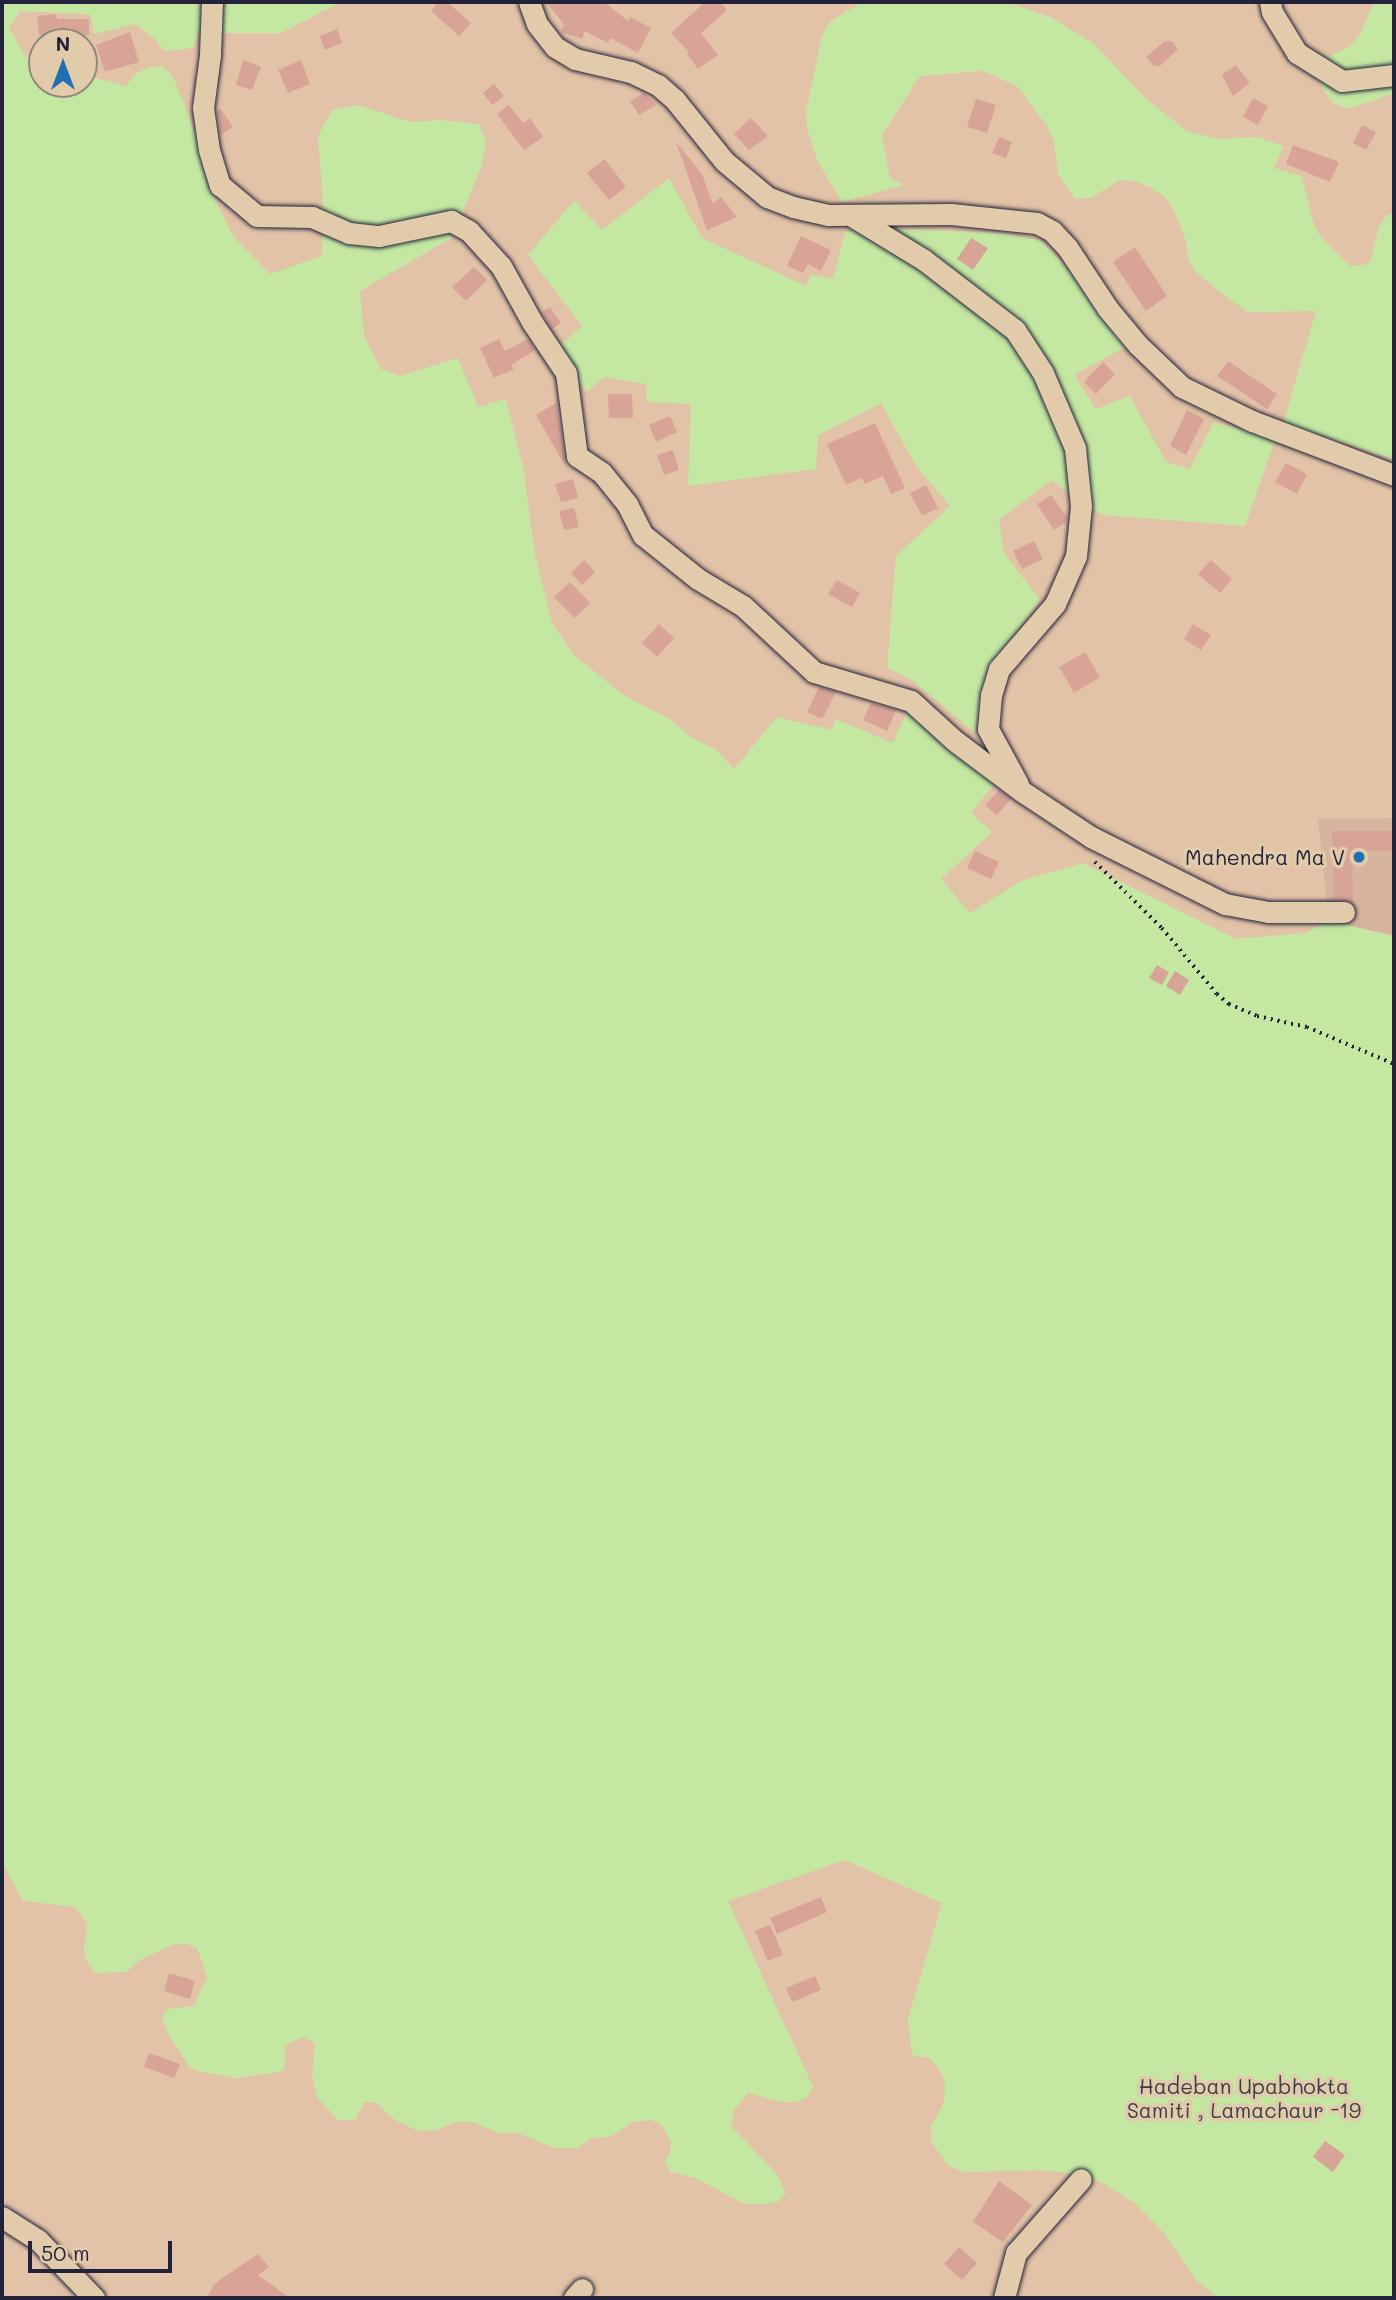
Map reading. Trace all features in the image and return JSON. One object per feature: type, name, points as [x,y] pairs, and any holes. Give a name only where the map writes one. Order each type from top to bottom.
[{"type":"street","points":[[212,2],[210,55],[203,108],[209,150],[220,185],[257,216],[312,218],[349,233],[379,236],[451,221],[469,230],[501,266],[532,322],[566,373],[577,456],[602,473],[627,504],[643,535],[698,579],[743,606],[814,672],[911,701],[955,741],[1023,792],[1091,837],[1225,904],[1268,912],[1345,912]]},
{"type":"street","points":[[529,2],[537,24],[555,47],[575,59],[631,72],[658,85],[670,94],[724,161],[767,197],[814,213],[852,216],[951,214],[1037,223],[1052,231],[1067,247],[1108,309],[1138,345],[1182,387],[1252,421],[1394,475]]},
{"type":"street","points":[[1270,2],[1272,12],[1297,53],[1342,81],[1394,75]]},
{"type":"street","points":[[852,216],[924,260],[1015,330],[1043,373],[1075,448],[1080,506],[1076,556],[1055,604],[999,669],[991,695],[988,729],[1023,792]]},
{"type":"street","points":[[1004,2298],[1016,2253],[1081,2179]]},
{"type":"street","points":[[2,2217],[38,2240],[94,2298]]},
{"type":"path","points":[[1093,860],[1162,928],[1228,1004],[1257,1016],[1307,1027],[1394,1064]]},
{"type":"shaded area","name":"Mahendra Ma V","points":[[1394,818],[1394,936],[1329,921],[1318,819]]},
{"type":"green space","name":"Hadeban Upabhokta Samiti , Lamachaur -19","points":[[2,2],[341,2],[281,33],[198,33],[193,48],[165,51],[136,24],[98,33],[98,28],[93,28],[90,14],[20,11],[9,28],[28,60],[28,98],[98,98],[98,79],[126,86],[135,74],[149,67],[163,66],[173,77],[200,145],[208,187],[233,236],[270,274],[322,256],[323,201],[318,136],[332,110],[359,105],[410,122],[440,120],[479,124],[486,142],[482,164],[453,237],[360,291],[364,336],[381,369],[400,376],[458,358],[478,407],[506,399],[524,472],[534,550],[552,623],[573,654],[622,694],[669,719],[691,737],[716,750],[734,769],[777,717],[832,730],[835,719],[893,743],[909,707],[999,778],[971,813],[992,832],[941,879],[970,913],[1021,881],[1083,863],[1236,939],[1305,933],[1329,921],[1394,936],[1394,2298],[1219,2298],[1197,2281],[1164,2233],[1135,2203],[1102,2183],[1075,2174],[1041,2170],[965,2172],[948,2166],[931,2141],[931,2125],[944,2103],[945,2084],[941,2072],[930,2058],[912,2055],[908,2019],[942,1903],[845,1860],[728,1901],[813,2087],[807,2098],[795,2102],[781,2102],[748,2093],[734,2110],[731,2126],[775,2172],[786,2193],[779,2201],[768,2204],[745,2204],[695,2178],[671,2172],[665,2162],[670,2153],[671,2142],[663,2126],[651,2120],[633,2122],[612,2136],[590,2139],[578,2148],[555,2148],[518,2133],[497,2133],[474,2122],[456,2122],[436,2130],[418,2131],[395,2120],[375,2102],[364,2102],[355,2120],[338,2120],[317,2097],[312,2075],[315,2043],[304,2037],[289,2043],[285,2048],[284,2069],[279,2072],[236,2078],[198,2071],[189,2066],[168,2034],[162,2017],[167,2009],[194,2006],[207,1977],[197,1948],[187,1944],[174,1944],[138,1961],[127,1972],[96,1973],[88,1964],[84,1951],[87,1924],[75,1907],[23,1901],[2,1862]]},
{"type":"green space","points":[[863,2],[1006,2],[1050,17],[1093,43],[1146,99],[1187,131],[1218,139],[1256,137],[1284,146],[1274,168],[1302,176],[1313,222],[1320,236],[1350,266],[1364,265],[1371,261],[1378,229],[1386,216],[1394,213],[1394,459],[1283,424],[1316,311],[1248,312],[1220,292],[1196,272],[1188,259],[1186,241],[1174,210],[1164,196],[1149,187],[1135,181],[1119,180],[1091,198],[1075,199],[1058,174],[1054,142],[1047,126],[1017,86],[983,71],[920,76],[882,135],[890,178],[904,185],[842,202],[818,162],[807,128],[806,112],[822,35],[832,20]]},
{"type":"green space","points":[[1381,2],[1394,2],[1394,93],[1349,109],[1333,103],[1324,91],[1319,76],[1321,60],[1349,47],[1360,35],[1372,6]]},
{"type":"green space","points":[[669,178],[702,238],[806,286],[811,275],[833,279],[845,232],[882,228],[997,233],[1040,240],[1066,267],[1127,346],[1074,375],[1096,409],[1130,396],[1166,462],[1190,469],[1214,422],[1275,439],[1245,526],[1102,515],[1051,480],[999,520],[1004,553],[1040,600],[987,671],[975,733],[911,679],[887,668],[896,556],[950,506],[916,466],[881,403],[818,435],[816,469],[688,486],[691,404],[647,402],[646,384],[605,377],[586,392],[561,345],[582,326],[528,255],[574,201],[602,230]]},
{"type":"building","points":[[438,2],[447,2],[471,23],[459,36],[431,11]]},
{"type":"building","points":[[546,2],[604,2],[628,21],[630,17],[651,28],[638,53],[610,38],[608,43],[585,31],[582,39],[561,32],[564,24]]},
{"type":"building","points":[[705,2],[720,2],[727,10],[701,33],[718,55],[698,69],[687,54],[689,52],[671,33]]},
{"type":"building","points":[[56,14],[57,19],[89,19],[89,28],[38,28],[37,16]]},
{"type":"building","points":[[337,29],[342,43],[325,50],[320,36]]},
{"type":"building","points":[[130,32],[139,62],[105,72],[98,44]]},
{"type":"building","points":[[1165,41],[1171,41],[1178,49],[1160,66],[1154,66],[1146,57]]},
{"type":"building","points":[[243,60],[261,67],[252,90],[236,85]]},
{"type":"building","points":[[301,60],[310,84],[288,93],[278,70]]},
{"type":"building","points":[[1236,65],[1250,83],[1233,96],[1222,75]]},
{"type":"building","points":[[494,84],[504,96],[492,105],[483,93]]},
{"type":"building","points":[[644,93],[656,105],[639,115],[630,101]]},
{"type":"building","points":[[1253,98],[1268,106],[1258,125],[1243,117]]},
{"type":"building","points":[[976,99],[996,105],[987,133],[967,127]]},
{"type":"building","points":[[509,105],[523,123],[530,118],[543,137],[524,150],[497,114]]},
{"type":"building","points":[[220,108],[233,127],[221,135],[217,111]]},
{"type":"building","points":[[751,118],[768,136],[749,150],[734,134]]},
{"type":"building","points":[[1362,125],[1376,132],[1366,150],[1353,143]]},
{"type":"building","points":[[999,137],[1012,142],[1006,158],[992,153]]},
{"type":"building","points":[[676,142],[702,174],[713,204],[721,197],[737,217],[707,230]]},
{"type":"building","points":[[1293,145],[1339,162],[1330,182],[1286,164]]},
{"type":"building","points":[[605,159],[626,187],[609,200],[587,173]]},
{"type":"building","points":[[801,236],[831,250],[821,271],[808,264],[803,273],[787,266]]},
{"type":"building","points":[[971,238],[988,248],[973,270],[957,259]]},
{"type":"building","points":[[1135,247],[1167,296],[1146,311],[1113,262]]},
{"type":"building","points":[[474,267],[487,280],[466,301],[452,287]]},
{"type":"building","points":[[550,307],[561,323],[552,329],[542,312]]},
{"type":"building","points":[[499,339],[505,351],[528,339],[535,350],[511,365],[514,369],[494,378],[480,348]]},
{"type":"building","points":[[1228,361],[1277,394],[1267,409],[1217,376]]},
{"type":"building","points":[[1103,362],[1115,374],[1096,394],[1084,382]]},
{"type":"building","points":[[608,394],[632,394],[633,418],[609,418]]},
{"type":"building","points":[[556,403],[566,464],[536,415]]},
{"type":"building","points":[[1187,410],[1204,419],[1186,455],[1170,446]]},
{"type":"building","points":[[670,416],[677,432],[656,442],[649,425]]},
{"type":"building","points":[[875,423],[905,488],[891,494],[883,476],[865,484],[862,478],[846,485],[827,444]]},
{"type":"building","points":[[673,450],[679,470],[664,475],[657,455]]},
{"type":"building","points":[[1286,463],[1307,474],[1297,494],[1275,482]]},
{"type":"building","points":[[573,479],[578,498],[561,502],[555,484]]},
{"type":"building","points":[[926,485],[938,508],[922,516],[910,493]]},
{"type":"building","points":[[1051,495],[1067,517],[1066,522],[1054,530],[1037,504]]},
{"type":"building","points":[[574,508],[579,527],[564,530],[559,511]]},
{"type":"building","points":[[1034,541],[1043,559],[1022,569],[1013,551]]},
{"type":"building","points":[[584,560],[595,572],[582,585],[571,573]]},
{"type":"building","points":[[1211,560],[1232,579],[1220,593],[1198,574]]},
{"type":"building","points":[[837,580],[860,593],[852,607],[828,594]]},
{"type":"building","points":[[570,582],[590,603],[575,618],[554,597]]},
{"type":"building","points":[[659,624],[674,638],[657,657],[642,643]]},
{"type":"building","points":[[1193,624],[1211,635],[1201,650],[1184,639]]},
{"type":"building","points":[[1085,652],[1100,677],[1074,693],[1059,667]]},
{"type":"building","points":[[819,687],[836,692],[822,719],[807,712]]},
{"type":"building","points":[[871,703],[896,710],[887,731],[863,720]]},
{"type":"building","points":[[999,790],[1011,799],[997,815],[985,805]]},
{"type":"building","points":[[1332,831],[1394,831],[1394,851],[1352,851],[1353,903],[1334,899]]},
{"type":"building","points":[[975,851],[999,862],[991,879],[967,868]]},
{"type":"building","points":[[1157,965],[1169,972],[1162,985],[1149,978]]},
{"type":"building","points":[[1175,971],[1189,980],[1180,995],[1166,986]]},
{"type":"building","points":[[821,1897],[827,1912],[777,1934],[770,1918]]},
{"type":"building","points":[[770,1925],[783,1955],[768,1961],[755,1931]]},
{"type":"building","points":[[169,1973],[195,1981],[190,1999],[164,1991]]},
{"type":"building","points":[[815,1976],[821,1990],[792,2002],[786,1988]]},
{"type":"building","points":[[149,2053],[180,2064],[174,2078],[144,2067]]},
{"type":"building","points":[[1325,2141],[1345,2155],[1333,2172],[1313,2157]]},
{"type":"building","points":[[999,2181],[1032,2205],[1003,2242],[973,2222]]},
{"type":"building","points":[[959,2247],[977,2263],[962,2280],[944,2264]]},
{"type":"building","points":[[258,2254],[269,2267],[258,2275],[290,2298],[207,2298],[214,2284]]},
{"type":"place","name":"Mahendra Ma V","points":[[1359,857]]}]
